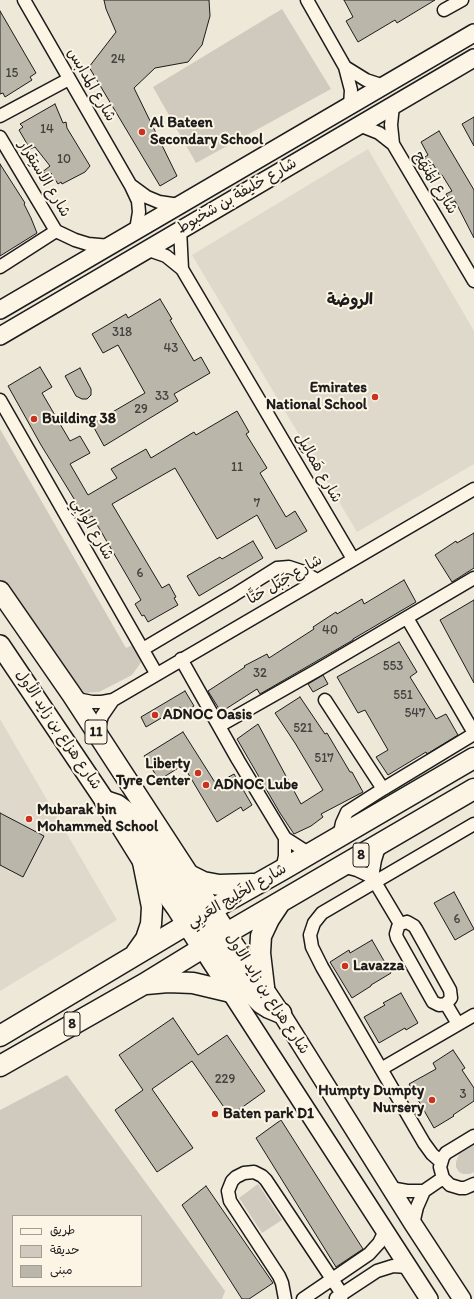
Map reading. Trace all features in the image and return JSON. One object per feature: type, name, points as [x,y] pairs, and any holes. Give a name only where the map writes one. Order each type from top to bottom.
[{"type":"highway","name":"شارع الخَلِيج العَربِي","points":[[0,1066],[144,984],[259,883],[474,758]]},
{"type":"highway","name":"شارع الخَلِيج العَربِي","points":[[0,1036],[135,955],[280,903],[474,789]]},
{"type":"highway","points":[[105,801],[117,805],[129,814],[207,928],[226,960],[255,998],[269,1008],[281,1013]]},
{"type":"highway","points":[[46,1039],[62,1018],[70,1012],[314,864],[333,840]]},
{"type":"highway","points":[[135,955],[146,939],[151,924],[152,907],[143,862]]},
{"type":"highway","points":[[189,875],[203,882],[219,885],[259,883]]},
{"type":"highway","points":[[264,987],[260,953],[262,936],[269,918],[280,903]]},
{"type":"highway","points":[[144,984],[168,982],[187,983],[206,985],[231,992]]},
{"type":"main road","name":"شارع خليفة بن شخبوط","points":[[0,310],[474,33]]},
{"type":"main road","name":"شارع خليفة بن شخبوط","points":[[0,336],[180,229],[474,58]]},
{"type":"main road","name":"شارع هزاع بن زايد الأول","points":[[0,591],[72,696],[189,875],[231,992],[429,1299]]},
{"type":"main road","name":"شارع هزاع بن زايد الأول","points":[[0,645],[105,801],[143,862],[264,987],[412,1224],[462,1299]]},
{"type":"street","name":"شارع المدابس","points":[[24,0],[131,186],[138,201],[139,212],[136,230]]},
{"type":"street","points":[[307,0],[345,68],[351,90],[350,106]]},
{"type":"street","points":[[444,10],[462,0]]},
{"type":"street","points":[[345,68],[366,80],[384,86]]},
{"type":"street","points":[[0,116],[69,79]]},
{"type":"street","name":"شارع المَنهَج","points":[[393,105],[391,125],[393,144]]},
{"type":"street","name":"شارع المَنهَج","points":[[359,125],[379,133],[393,144],[474,280]]},
{"type":"street","name":"شارع الاستِقرار","points":[[0,137],[56,231],[81,242],[110,246]]},
{"type":"street","name":"شارع المدابس","points":[[131,186],[147,197],[158,202],[179,205]]},
{"type":"street","name":"شارع هَمالِيل","points":[[180,229],[182,269]]},
{"type":"street","points":[[0,267],[56,231]]},
{"type":"street","name":"شارع هَمالِيل","points":[[146,249],[166,256],[182,269],[353,559]]},
{"type":"street","name":"شارع الوابِي","points":[[0,400],[156,673]]},
{"type":"street","name":"شارع جَبَل حَتَّا","points":[[97,734],[102,716],[113,700],[156,673],[474,489]]},
{"type":"street","points":[[143,649],[277,568],[289,567],[301,571],[317,580]]},
{"type":"street","points":[[219,726],[474,578]]},
{"type":"street","points":[[333,840],[347,812],[383,788],[474,734],[407,618]]},
{"type":"street","points":[[181,659],[285,838],[310,854]]},
{"type":"street","name":"شارع جَبَل حَتَّا","points":[[72,696],[92,702],[113,700]]},
{"type":"street","points":[[325,700],[383,788]]},
{"type":"street","points":[[441,1162],[427,1149],[314,953],[310,941],[312,929],[322,913],[374,879],[474,824]]},
{"type":"street","points":[[282,870],[285,856],[285,838]]},
{"type":"street","points":[[374,879],[375,860],[380,844]]},
{"type":"street","points":[[342,866],[357,870],[374,879],[400,924]]},
{"type":"street","points":[[408,922],[416,929],[450,990],[451,998],[446,1004],[439,1005],[431,999],[397,938],[396,930],[400,924],[408,922]]},
{"type":"street","points":[[446,1004],[458,1024]]},
{"type":"street","points":[[381,1069],[474,1015]]},
{"type":"street","points":[[474,1136],[451,1149],[443,1157],[441,1162],[441,1173],[446,1182],[455,1187],[465,1188],[474,1184]]},
{"type":"street","points":[[285,1299],[279,1276],[230,1202],[228,1196],[230,1186],[232,1181],[240,1174],[254,1172],[266,1180],[332,1280],[339,1297],[377,1271],[393,1266],[408,1267]]},
{"type":"street","points":[[412,1224],[424,1191],[443,1178]]},
{"type":"street","points":[[390,1188],[407,1191],[424,1191]]},
{"type":"street","points":[[303,1299],[369,1254],[379,1243],[385,1231]]},
{"type":"shaded area","name":"Emirates National School","points":[[368,149],[474,331],[474,464],[357,532],[192,255]]},
{"type":"shaded area","name":"Mubarak bin Mohammed School","points":[[0,719],[117,920],[0,991]]},
{"type":"green space","points":[[282,9],[331,89],[196,163],[153,87]]},
{"type":"green space","points":[[0,429],[126,648],[135,644],[141,651],[142,661],[132,675],[99,692],[82,693],[69,681],[0,580]]},
{"type":"green space","points":[[67,1075],[225,1291],[222,1299],[0,1299],[0,1110]]},
{"type":"green space","points":[[474,1145],[474,1172],[470,1174],[463,1174],[459,1172],[456,1167],[459,1154]]},
{"type":"green space","points":[[258,1184],[282,1220],[262,1233],[239,1198]]},
{"type":"building","name":"Al Bateen Secondary School","points":[[104,0],[209,0],[210,16],[202,45],[188,62],[155,68],[134,88],[177,176],[160,186],[89,67],[116,32],[106,9]]},
{"type":"building","points":[[344,0],[435,0],[397,23],[395,20],[358,42],[346,21],[353,17]]},
{"type":"building","points":[[0,11],[36,73],[30,77],[32,80],[5,97],[3,93],[0,94]]},
{"type":"building","points":[[55,104],[63,123],[66,122],[67,128],[90,166],[85,172],[62,184],[61,182],[58,184],[51,173],[41,173],[50,166],[35,147],[30,149],[19,130],[23,127],[20,124]]},
{"type":"building","points":[[474,117],[474,146],[462,124]]},
{"type":"building","points":[[439,131],[474,190],[474,238],[455,201],[451,203],[446,194],[452,191],[433,164],[429,166],[425,157],[428,155],[421,142]]},
{"type":"building","points":[[0,164],[25,203],[24,204],[37,233],[0,256]]},
{"type":"building","points":[[160,299],[172,319],[170,320],[194,361],[201,357],[210,373],[174,394],[178,401],[104,446],[92,424],[145,393],[118,345],[103,353],[92,334],[126,314],[128,318]]},
{"type":"building","points":[[40,367],[52,387],[42,393],[70,441],[80,436],[90,453],[70,464],[88,495],[117,478],[111,469],[146,449],[151,458],[194,432],[196,435],[237,411],[249,432],[246,434],[267,468],[260,473],[286,517],[295,511],[307,531],[276,549],[257,515],[217,539],[175,468],[112,504],[162,588],[169,584],[176,597],[174,598],[178,605],[148,622],[144,615],[142,616],[135,604],[141,600],[92,516],[84,521],[74,503],[76,502],[41,445],[8,386]]},
{"type":"building","points":[[80,368],[91,389],[91,395],[87,399],[82,399],[76,396],[65,376]]},
{"type":"building","points":[[474,533],[474,568],[452,582],[435,555],[456,541],[457,543]]},
{"type":"building","points":[[253,541],[263,558],[199,596],[187,576],[220,557],[222,559]]},
{"type":"building","points":[[404,580],[416,602],[260,694],[257,689],[221,712],[208,691],[245,667],[244,666],[267,654],[269,658],[314,629],[313,627],[336,612],[337,614],[362,599],[364,604]]},
{"type":"building","points":[[474,600],[474,683],[440,620]]},
{"type":"building","points":[[399,642],[417,672],[410,677],[436,719],[446,714],[458,735],[388,775],[376,757],[388,750],[365,710],[358,713],[337,677]]},
{"type":"building","points":[[323,675],[328,684],[313,692],[308,684]]},
{"type":"building","points":[[185,691],[194,706],[183,713],[180,707],[146,727],[141,717]]},
{"type":"building","points":[[300,697],[325,734],[327,733],[363,792],[321,814],[323,817],[311,826],[294,834],[280,813],[237,739],[258,724],[301,804],[323,790],[275,713]]},
{"type":"building","points":[[183,732],[216,784],[234,774],[252,805],[243,811],[241,807],[217,822],[183,765],[159,780],[144,756]]},
{"type":"building","points":[[0,813],[44,836],[23,877],[0,865]]},
{"type":"building","points":[[454,892],[474,929],[455,940],[434,903]]},
{"type":"building","points":[[372,940],[391,973],[352,998],[330,962],[349,950],[350,953]]},
{"type":"building","points":[[401,993],[418,1023],[406,1030],[405,1028],[379,1043],[364,1017],[385,1005],[383,1003]]},
{"type":"building","points":[[173,1018],[198,1055],[227,1035],[265,1091],[230,1116],[192,1061],[152,1089],[193,1148],[157,1172],[115,1110],[143,1090],[119,1055]]},
{"type":"building","points":[[453,1050],[465,1068],[462,1070],[474,1088],[474,1101],[453,1115],[454,1116],[434,1128],[409,1084],[436,1069],[433,1063]]},
{"type":"building","points":[[281,1120],[363,1249],[336,1267],[256,1138]]},
{"type":"building","points":[[206,1186],[273,1283],[249,1299],[242,1299],[182,1205]]},
{"type":"place","name":"Al Bateen Secondary School","points":[[142,132]]},
{"type":"place","name":"Emirates National School","points":[[375,397]]},
{"type":"place","name":"Building 38","points":[[34,419]]},
{"type":"place","name":"ADNOC Oasis","points":[[155,715]]},
{"type":"place","name":"Liberty Tyre Center","points":[[198,773]]},
{"type":"place","name":"ADNOC Lube","points":[[206,785]]},
{"type":"place","name":"Mubarak bin Mohammed School","points":[[29,819]]},
{"type":"place","name":"Lavazza","points":[[345,966]]},
{"type":"place","name":"Humpty Dumpty Nursery","points":[[432,1100]]},
{"type":"place","name":"Baten park D1","points":[[215,1114]]},
{"type":"district","name":"الروضة","points":[[350,301]]}]
